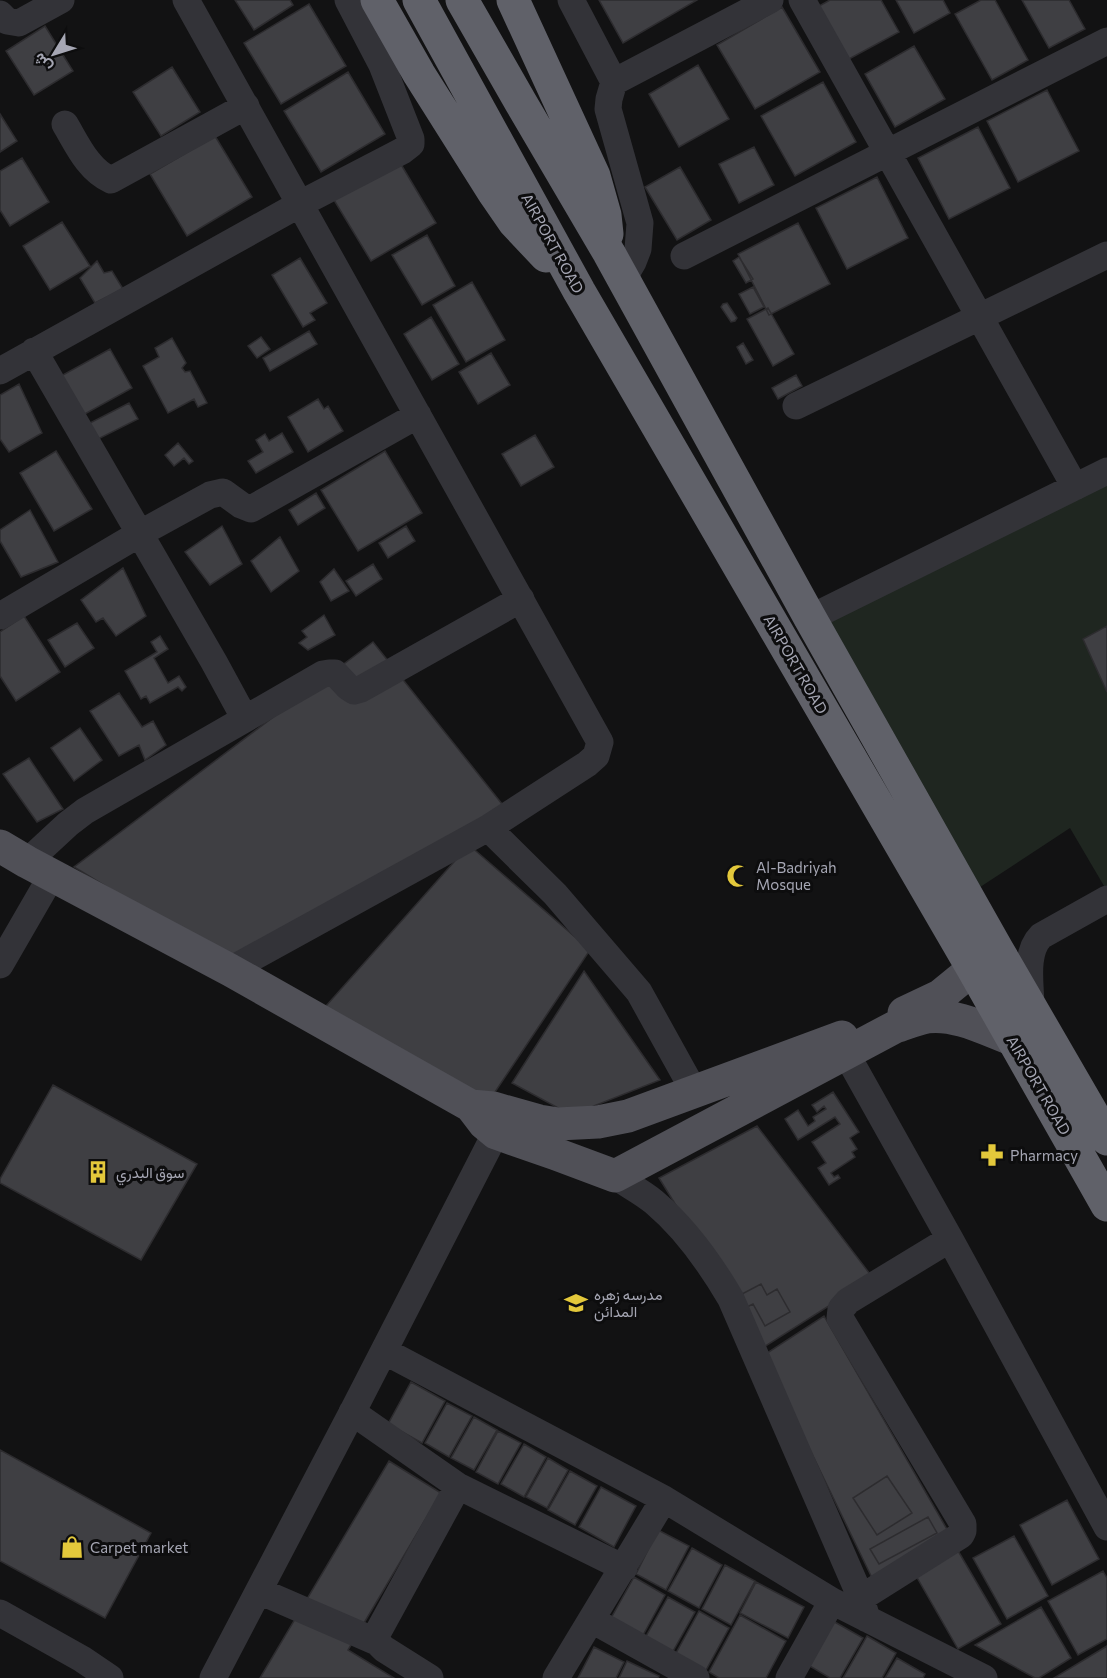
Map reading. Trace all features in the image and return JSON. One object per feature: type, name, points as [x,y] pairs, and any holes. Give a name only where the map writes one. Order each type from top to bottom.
[{"type":"highway","points":[[378,0],[419,74],[514,222],[579,291]]},
{"type":"highway","name":"AIRPORT ROAD","points":[[419,0],[579,291],[973,969],[1107,1205]]},
{"type":"highway","points":[[462,0],[616,266],[810,618],[1031,1008],[1102,1119]]},
{"type":"highway","points":[[513,0],[594,176],[616,266]]},
{"type":"main road","points":[[26,861],[230,970],[471,1106],[493,1108],[502,1123],[556,1154],[615,1176],[842,1046],[928,1003],[973,969]]},
{"type":"main road","points":[[502,1123],[598,1122],[628,1116],[927,1017],[960,1020],[1014,1040]]},
{"type":"street","points":[[0,14],[7,21],[19,23],[61,0]]},
{"type":"street","points":[[186,0],[600,742],[596,756],[587,764],[488,828],[230,970]]},
{"type":"street","points":[[0,371],[411,144],[411,138],[382,65],[348,0]]},
{"type":"street","points":[[572,0],[614,82],[608,109],[640,223],[638,249],[633,262],[616,266]]},
{"type":"street","points":[[614,82],[770,0]]},
{"type":"street","points":[[802,0],[1075,487]]},
{"type":"street","points":[[684,256],[1107,41]]},
{"type":"street","points":[[65,124],[92,167],[101,176],[111,180],[246,106]]},
{"type":"street","points":[[796,406],[1107,255]]},
{"type":"street","points":[[34,351],[245,719]]},
{"type":"street","points":[[0,616],[139,534],[216,493],[224,492],[241,505],[251,508],[418,415]]},
{"type":"street","points":[[810,618],[1107,471]]},
{"type":"street","points":[[0,966],[26,861],[85,811],[323,674],[335,673],[354,691],[361,689],[521,599]]},
{"type":"street","points":[[488,828],[555,894],[639,992],[695,1093]]},
{"type":"street","points":[[1031,1008],[1030,958],[1034,944],[1041,936],[1107,900]]},
{"type":"street","points":[[842,1046],[1107,1527]]},
{"type":"street","points":[[213,1678],[502,1123]]},
{"type":"street","points":[[615,1176],[653,1201],[680,1227],[709,1262],[731,1299],[864,1609]]},
{"type":"street","points":[[864,1609],[961,1535],[963,1524],[840,1318],[841,1309],[848,1301],[950,1239]]},
{"type":"street","points":[[384,1351],[664,1499],[832,1601],[864,1609],[984,1678]]},
{"type":"street","points":[[352,1412],[458,1486],[624,1568]]},
{"type":"street","points":[[377,1642],[378,1632],[458,1486]]},
{"type":"street","points":[[556,1678],[664,1499]]},
{"type":"street","points":[[259,1591],[377,1642],[384,1649],[430,1678]]},
{"type":"street","points":[[789,1678],[832,1601]]},
{"type":"street","points":[[0,1613],[76,1669],[110,1678]]},
{"type":"street","points":[[592,1620],[696,1678]]},
{"type":"shaded area","points":[[1107,477],[1107,891],[1070,828],[971,893],[816,619]]},
{"type":"building","points":[[235,0],[290,0],[293,5],[254,30]]},
{"type":"building","points":[[599,0],[697,0],[623,43]]},
{"type":"building","points":[[830,0],[881,0],[899,32],[849,59],[819,6]]},
{"type":"building","points":[[896,0],[943,0],[950,13],[914,33]]},
{"type":"building","points":[[981,0],[995,0],[1028,60],[992,80],[955,14]]},
{"type":"building","points":[[1022,0],[1069,0],[1085,29],[1049,48]]},
{"type":"building","points":[[309,4],[346,66],[281,104],[244,43]]},
{"type":"building","points":[[782,7],[820,72],[755,109],[717,45]]},
{"type":"building","points":[[45,26],[73,71],[34,95],[6,51]]},
{"type":"building","points":[[914,46],[945,99],[895,127],[865,74]]},
{"type":"building","points":[[698,65],[729,119],[679,147],[649,94]]},
{"type":"building","points":[[172,67],[200,112],[161,136],[133,92]]},
{"type":"building","points":[[348,72],[385,134],[321,172],[284,111]]},
{"type":"building","points":[[823,82],[856,142],[795,176],[761,116]]},
{"type":"building","points":[[1047,90],[1079,151],[1018,182],[987,121]]},
{"type":"building","points":[[0,114],[17,141],[0,152]]},
{"type":"building","points":[[978,127],[1010,188],[949,219],[918,158]]},
{"type":"building","points":[[215,136],[252,197],[187,236],[150,174]]},
{"type":"building","points":[[754,147],[774,185],[739,203],[719,164]]},
{"type":"building","points":[[22,158],[49,202],[10,226],[0,210],[0,171]]},
{"type":"building","points":[[399,161],[436,223],[371,261],[334,200]]},
{"type":"building","points":[[680,167],[711,220],[677,240],[645,187]]},
{"type":"building","points":[[877,177],[908,238],[847,269],[816,208]]},
{"type":"building","points":[[62,222],[90,266],[50,290],[23,246]]},
{"type":"building","points":[[798,223],[830,284],[769,315],[738,254]]},
{"type":"building","points":[[427,235],[455,286],[422,305],[392,255]]},
{"type":"building","points":[[739,257],[753,279],[746,283],[733,261]]},
{"type":"building","points":[[300,258],[327,303],[310,313],[315,320],[303,327],[272,275]]},
{"type":"building","points":[[97,261],[104,273],[112,271],[123,289],[95,303],[80,278]]},
{"type":"building","points":[[472,282],[505,340],[466,362],[433,305]]},
{"type":"building","points":[[753,287],[764,307],[750,314],[739,294]]},
{"type":"building","points":[[727,303],[737,318],[735,321],[731,322],[721,307]]},
{"type":"building","points":[[768,308],[794,354],[773,366],[747,319]]},
{"type":"building","points":[[431,317],[459,364],[432,380],[404,334]]},
{"type":"building","points":[[309,331],[317,344],[270,371],[263,358]]},
{"type":"building","points":[[261,337],[270,349],[257,358],[248,346]]},
{"type":"building","points":[[172,338],[186,363],[182,368],[185,372],[190,371],[207,403],[198,407],[194,399],[168,413],[143,366],[159,357],[155,348]]},
{"type":"building","points":[[743,343],[753,360],[746,364],[737,347]]},
{"type":"building","points":[[110,349],[132,388],[83,415],[61,376]]},
{"type":"building","points":[[491,353],[510,385],[478,404],[459,372]]},
{"type":"building","points":[[796,375],[802,386],[778,399],[772,388]]},
{"type":"building","points":[[19,384],[42,433],[9,452],[0,439],[0,395]]},
{"type":"building","points":[[318,399],[324,409],[328,406],[343,431],[308,452],[288,417]]},
{"type":"building","points":[[129,403],[138,419],[94,441],[86,425]]},
{"type":"building","points":[[282,433],[293,452],[256,473],[248,461],[263,452],[256,440],[265,434],[269,441]]},
{"type":"building","points":[[535,435],[554,467],[521,486],[502,454]]},
{"type":"building","points":[[178,443],[193,461],[189,464],[184,458],[174,466],[165,455]]},
{"type":"building","points":[[56,451],[92,509],[54,531],[20,473]]},
{"type":"building","points":[[385,451],[422,513],[358,551],[321,490]]},
{"type":"building","points":[[316,493],[325,508],[298,525],[289,510]]},
{"type":"building","points":[[30,510],[58,562],[21,577],[0,541],[0,530]]},
{"type":"building","points":[[222,526],[242,564],[210,585],[185,552]]},
{"type":"building","points":[[406,526],[415,541],[388,558],[379,543]]},
{"type":"building","points":[[280,537],[299,571],[271,592],[251,561]]},
{"type":"building","points":[[373,564],[382,579],[356,596],[346,581]]},
{"type":"building","points":[[123,568],[146,616],[116,636],[103,618],[96,622],[81,600]]},
{"type":"building","points":[[334,569],[349,591],[331,601],[320,582]]},
{"type":"building","points":[[324,615],[335,635],[308,650],[299,643],[307,637],[302,631]]},
{"type":"building","points":[[24,616],[60,672],[16,701],[0,676],[0,632]]},
{"type":"building","points":[[77,623],[94,648],[65,667],[48,640]]},
{"type":"building","points":[[1107,626],[1107,692],[1083,639]]},
{"type":"building","points":[[160,636],[168,649],[154,658],[168,683],[179,676],[186,687],[182,691],[178,687],[150,703],[146,696],[141,699],[125,671],[157,652],[151,642]]},
{"type":"building","points":[[373,642],[510,814],[230,962],[74,867]]},
{"type":"building","points":[[119,693],[142,727],[153,721],[166,745],[145,760],[139,745],[119,756],[90,711]]},
{"type":"building","points":[[80,728],[102,760],[74,781],[51,748]]},
{"type":"building","points":[[29,758],[63,809],[37,822],[3,774]]},
{"type":"building","points":[[469,845],[590,950],[489,1101],[325,1007]]},
{"type":"building","points":[[584,971],[660,1080],[571,1115],[512,1083]]},
{"type":"building","name":"سوق البدري","points":[[53,1085],[197,1164],[141,1260],[0,1183],[0,1179]]},
{"type":"building","points":[[833,1092],[859,1132],[850,1138],[857,1149],[852,1152],[855,1157],[831,1173],[834,1177],[838,1175],[840,1178],[829,1185],[818,1168],[826,1163],[812,1142],[840,1124],[835,1117],[798,1140],[785,1119],[798,1110],[808,1126],[815,1121],[813,1117],[826,1109],[824,1106],[817,1112],[812,1105]]},
{"type":"building","points":[[757,1126],[873,1278],[764,1347],[659,1178]]},
{"type":"building","points":[[761,1284],[767,1295],[777,1289],[790,1312],[765,1326],[753,1304],[747,1307],[740,1295]]},
{"type":"building","points":[[824,1316],[948,1531],[874,1582],[764,1355]]},
{"type":"building","points":[[411,1382],[445,1401],[422,1443],[388,1424]]},
{"type":"building","points":[[447,1403],[472,1416],[449,1457],[425,1443]]},
{"type":"building","points":[[474,1417],[497,1430],[474,1470],[451,1458]]},
{"type":"building","points":[[498,1431],[521,1443],[498,1484],[476,1472]]},
{"type":"building","points":[[524,1444],[546,1457],[524,1497],[501,1484]]},
{"type":"building","name":"Carpet market","points":[[0,1450],[151,1533],[105,1618],[0,1561]]},
{"type":"building","points":[[548,1458],[568,1470],[547,1508],[526,1497]]},
{"type":"building","points":[[389,1461],[441,1493],[348,1650],[394,1678],[260,1678]]},
{"type":"building","points":[[570,1471],[597,1486],[575,1525],[548,1510]]},
{"type":"building","points":[[887,1476],[912,1513],[877,1535],[853,1498]]},
{"type":"building","points":[[601,1487],[636,1506],[614,1547],[579,1527]]},
{"type":"building","points":[[1067,1500],[1099,1559],[1052,1585],[1020,1525]]},
{"type":"building","points":[[928,1517],[937,1533],[879,1564],[870,1549]]},
{"type":"building","points":[[658,1530],[689,1546],[666,1590],[636,1574]]},
{"type":"building","points":[[1014,1536],[1048,1596],[1007,1619],[973,1558]]},
{"type":"building","points":[[692,1548],[722,1565],[699,1608],[668,1591]]},
{"type":"building","points":[[957,1549],[1001,1624],[958,1649],[915,1574]]},
{"type":"building","points":[[725,1565],[755,1581],[731,1625],[702,1609]]},
{"type":"building","points":[[1103,1571],[1107,1578],[1107,1639],[1078,1655],[1048,1601]]},
{"type":"building","points":[[634,1577],[665,1595],[642,1637],[610,1620]]},
{"type":"building","points":[[756,1582],[804,1607],[788,1638],[740,1613]]},
{"type":"building","points":[[668,1597],[695,1612],[672,1653],[645,1638]]},
{"type":"building","points":[[1041,1607],[1071,1658],[1039,1678],[1035,1678],[975,1645]]},
{"type":"building","points":[[699,1611],[729,1628],[705,1672],[675,1655]]},
{"type":"building","points":[[740,1615],[786,1641],[766,1678],[719,1678],[709,1672]]},
{"type":"building","points":[[833,1621],[863,1638],[840,1678],[830,1678],[808,1665]]},
{"type":"building","points":[[867,1636],[896,1653],[882,1678],[843,1678]]},
{"type":"building","points":[[1107,1646],[1107,1678],[1054,1678]]},
{"type":"building","points":[[594,1647],[624,1662],[616,1678],[578,1678]]},
{"type":"building","points":[[897,1658],[925,1674],[923,1678],[885,1678]]},
{"type":"building","points":[[627,1661],[659,1676],[658,1678],[619,1678]]},
{"type":"place","name":"Al-Badriyah Mosque","points":[[738,876]]},
{"type":"place","name":"Pharmacy","points":[[992,1155]]},
{"type":"place","name":"سوق البدري","points":[[98,1172]]},
{"type":"place","name":"مدرسه زهره المدائن","points":[[576,1303]]},
{"type":"place","name":"Carpet market","points":[[72,1547]]}]
